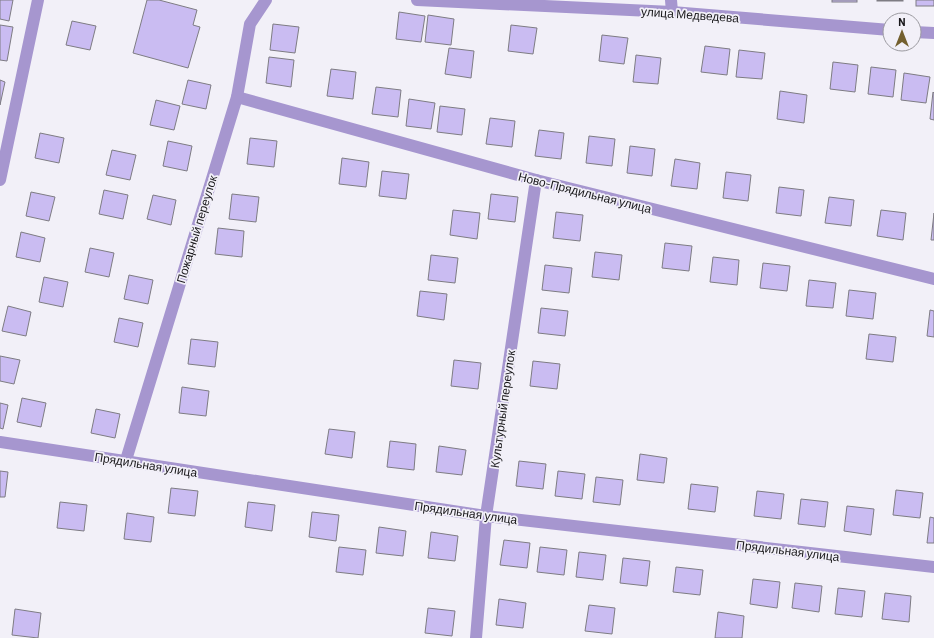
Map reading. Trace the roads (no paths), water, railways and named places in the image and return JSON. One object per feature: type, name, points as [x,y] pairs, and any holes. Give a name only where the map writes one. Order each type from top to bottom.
[{"type":"street","points":[[0,180],[38,0]]},
{"type":"street","name":"Пожарный переулок","points":[[126,460],[237,97],[250,24],[266,0]]},
{"type":"street","name":"улица Медведева","points":[[417,0],[672,12],[882,29]]},
{"type":"street","points":[[671,0],[672,12]]},
{"type":"street","points":[[922,33],[934,34]]},
{"type":"street","name":"Ново-Прядильная улица","points":[[237,97],[536,180],[934,279]]},
{"type":"street","name":"Культурный переулок","points":[[476,638],[486,516],[536,180]]},
{"type":"street","name":"Прядильная улица","points":[[0,442],[486,516],[934,567]]}]
